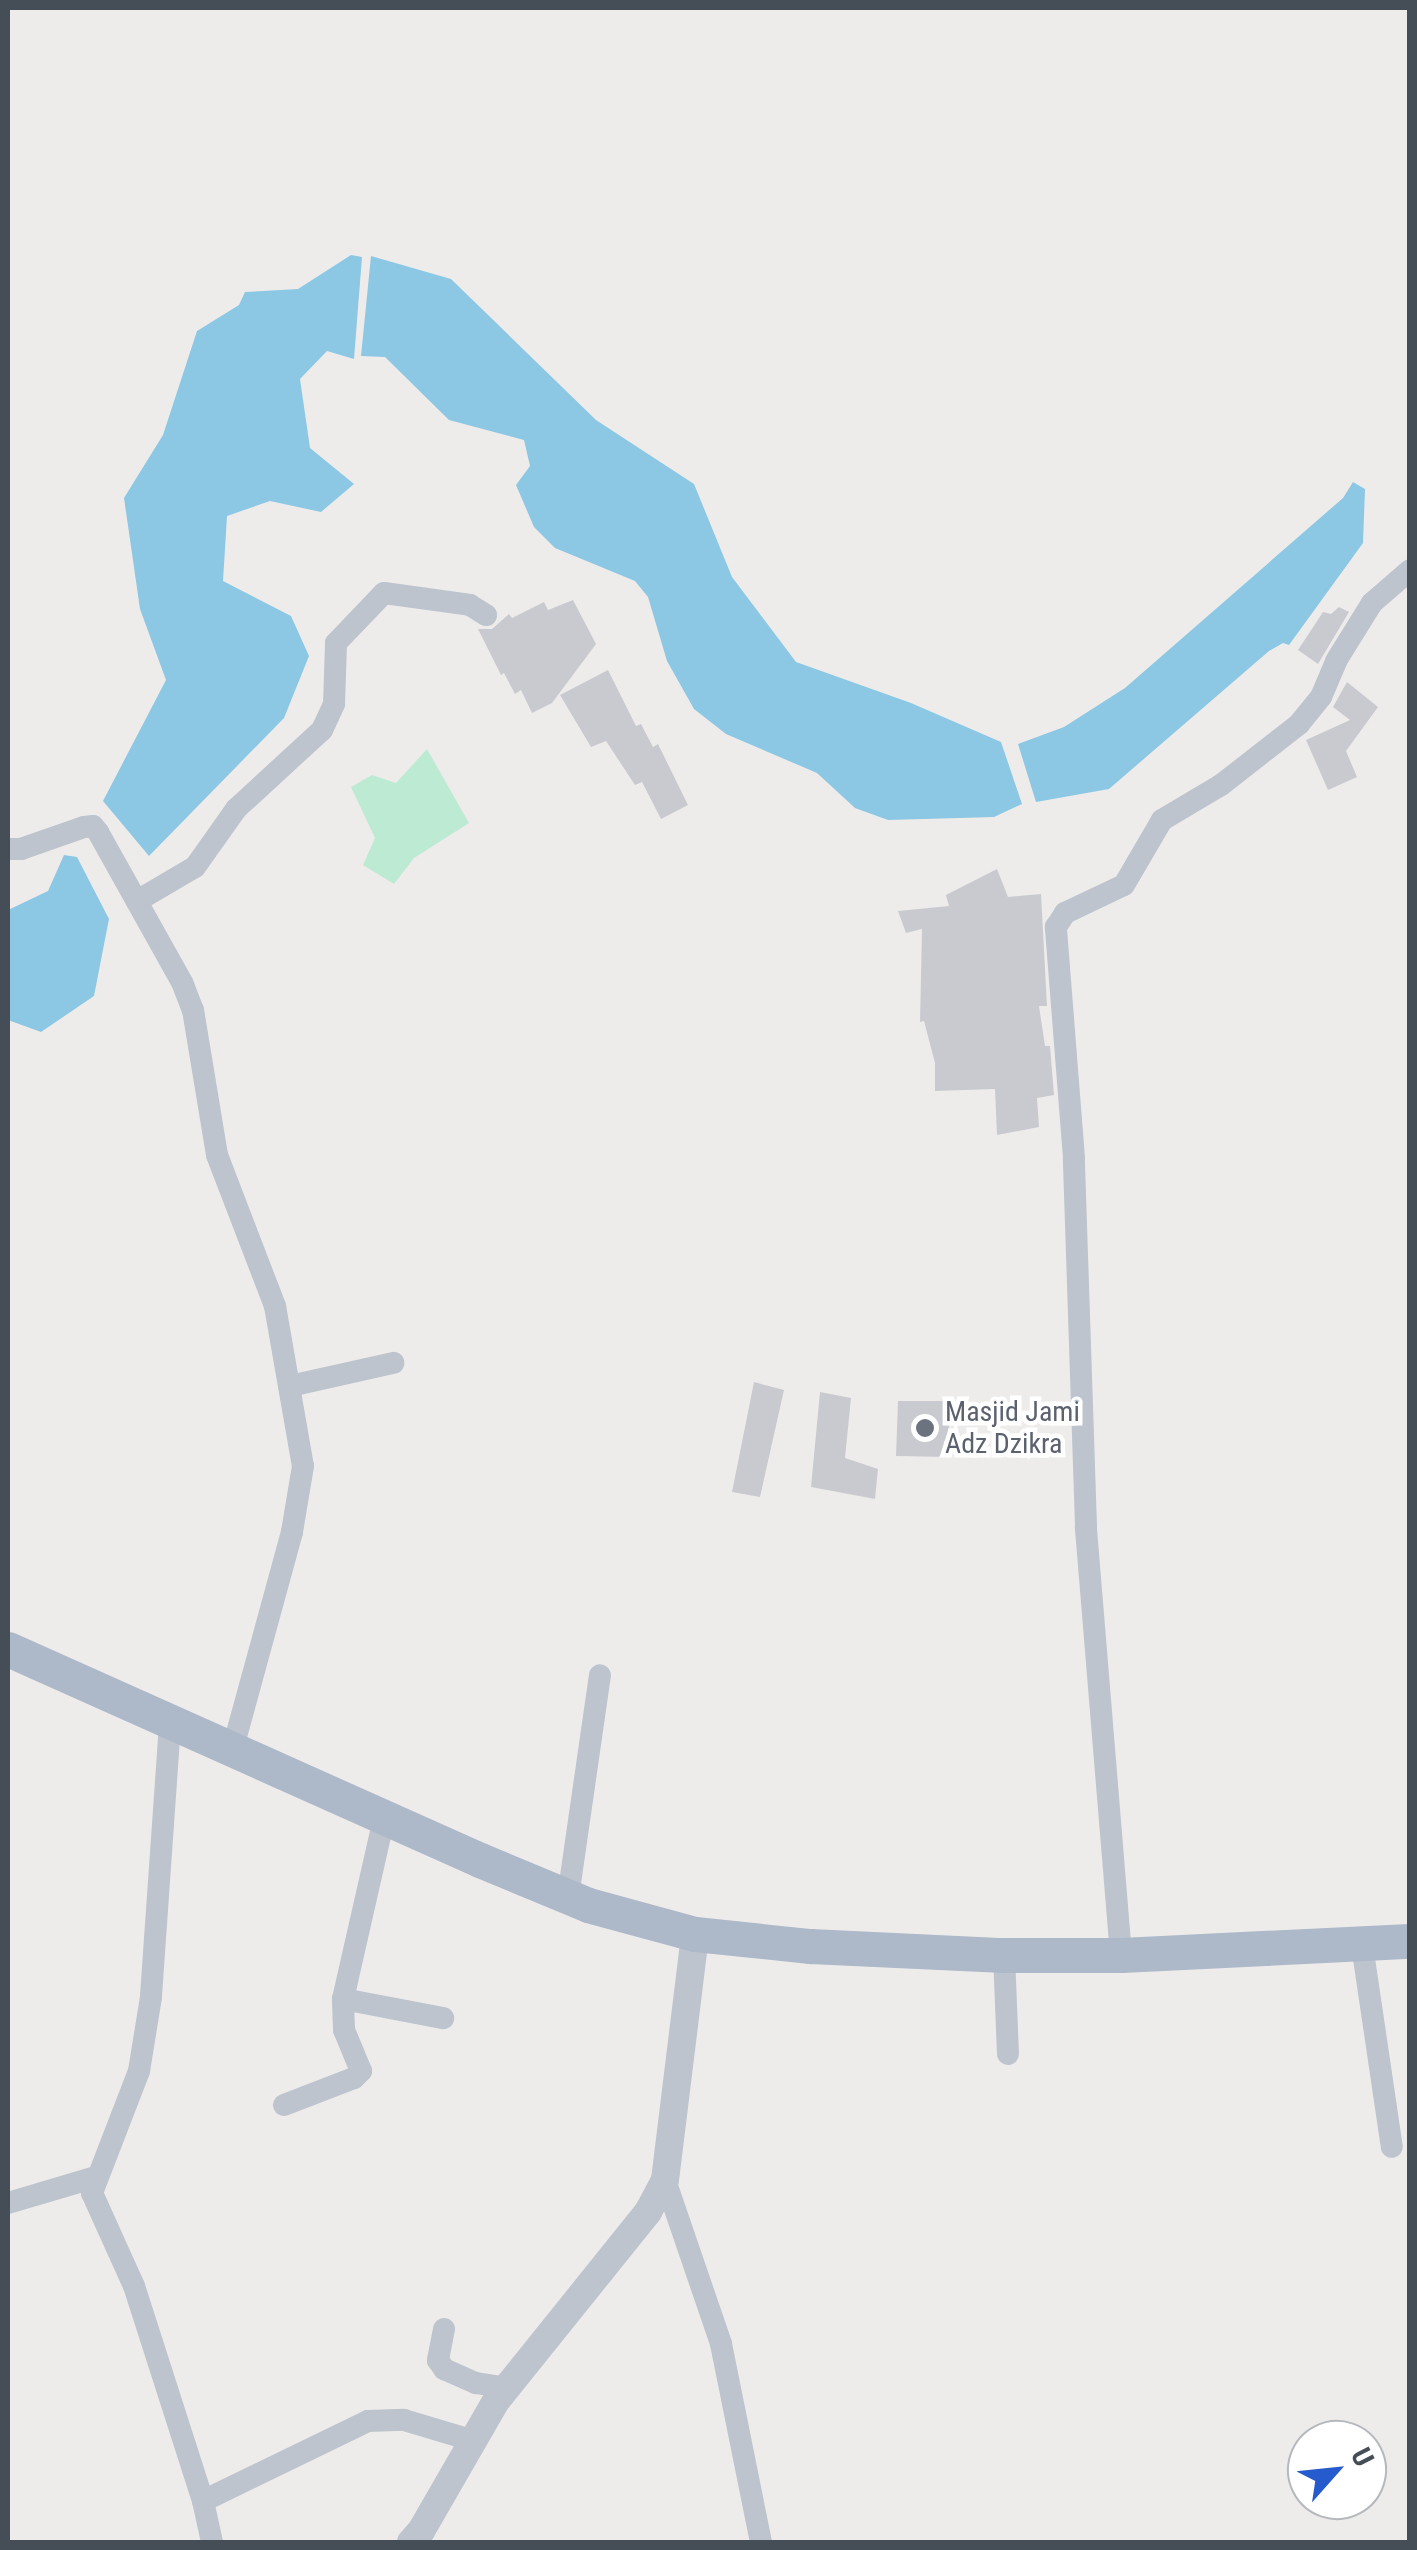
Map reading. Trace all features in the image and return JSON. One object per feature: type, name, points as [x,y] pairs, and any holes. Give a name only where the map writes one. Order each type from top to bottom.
[{"type":"main road","points":[[8,1649],[384,1818],[568,1896],[645,1924],[695,1934],[810,1946],[1004,1955],[1122,1955],[1410,1941]]},
{"type":"street","points":[[1122,1955],[1086,1526],[1074,1158],[1056,928],[1065,913],[1124,885],[1162,820],[1220,785],[1298,724],[1320,697],[1336,661],[1372,603],[1410,570]]},
{"type":"street","points":[[133,892],[195,867],[236,809],[322,730],[334,704],[336,643],[384,593],[470,605],[486,616]]},
{"type":"street","points":[[8,849],[21,849],[84,826],[93,826],[98,832],[182,982],[193,1010],[217,1155],[263,1270],[302,1440],[300,1487],[269,1623],[232,1751]]},
{"type":"street","points":[[290,1386],[393,1363]]},
{"type":"street","points":[[568,1896],[600,1675]]},
{"type":"street","points":[[170,1724],[151,1997],[127,2109],[96,2177],[93,2200],[134,2286],[203,2501],[212,2542]]},
{"type":"street","points":[[284,2105],[361,2072],[344,2030],[343,1999],[384,1818]]},
{"type":"street","points":[[410,2542],[422,2531],[471,2440],[507,2388],[648,2212],[665,2180],[695,1934]]},
{"type":"street","points":[[1362,1945],[1392,2147]]},
{"type":"street","points":[[1004,1955],[1008,2054]]},
{"type":"street","points":[[343,1999],[443,2018]]},
{"type":"street","points":[[8,2203],[96,2177]]},
{"type":"street","points":[[665,2180],[721,2344],[761,2542]]},
{"type":"street","points":[[444,2329],[438,2360],[444,2369],[476,2383],[507,2388]]},
{"type":"street","points":[[203,2501],[368,2420],[404,2420],[471,2440]]},
{"type":"green space","points":[[427,749],[469,823],[414,858],[394,884],[363,865],[375,838],[351,787],[372,775],[396,783]]},
{"type":"water","points":[[351,255],[362,257],[354,359],[327,351],[300,379],[310,448],[354,484],[321,512],[270,501],[227,516],[223,581],[291,616],[309,656],[284,718],[149,856],[103,801],[166,680],[140,609],[124,498],[163,435],[197,331],[239,305],[245,292],[298,289]]},
{"type":"water","points":[[371,256],[451,279],[596,420],[694,484],[732,577],[796,662],[911,703],[1001,742],[1022,804],[994,817],[888,820],[855,808],[817,773],[726,734],[694,709],[667,661],[648,597],[635,581],[555,548],[534,527],[516,485],[530,466],[524,440],[449,420],[385,357],[361,356]]},
{"type":"water","points":[[1353,482],[1365,489],[1363,543],[1289,645],[1283,643],[1269,651],[1109,789],[1036,802],[1018,744],[1064,727],[1125,688],[1343,498]]},
{"type":"water","points":[[64,855],[77,857],[109,919],[94,996],[41,1032],[8,1020],[8,910],[48,891]]},
{"type":"building","points":[[573,600],[596,644],[552,703],[532,713],[521,690],[515,694],[504,673],[501,675],[478,629],[492,629],[509,614],[512,618],[544,602],[548,610]]},
{"type":"building","points":[[1339,607],[1349,612],[1318,664],[1298,650],[1323,612],[1331,614]]},
{"type":"building","points":[[608,670],[636,726],[641,724],[653,747],[658,744],[688,805],[661,819],[642,782],[635,785],[606,741],[591,747],[560,695]]},
{"type":"building","points":[[1347,682],[1378,707],[1346,751],[1357,777],[1328,790],[1306,740],[1350,720],[1333,707]]},
{"type":"building","points":[[997,869],[1008,897],[1041,894],[1047,1006],[1039,1006],[1045,1046],[1050,1046],[1054,1095],[1037,1098],[1039,1127],[997,1135],[995,1089],[935,1091],[935,1063],[924,1021],[920,1022],[922,929],[906,933],[898,911],[949,906],[946,895]]},
{"type":"building","points":[[754,1382],[784,1390],[760,1497],[732,1492]]},
{"type":"building","points":[[820,1392],[851,1398],[845,1458],[878,1469],[875,1499],[811,1487]]},
{"type":"building","points":[[898,1401],[948,1401],[950,1457],[896,1456]]},
{"type":"place","name":"Masjid Jami Adz Dzikra","points":[[925,1428]]}]
